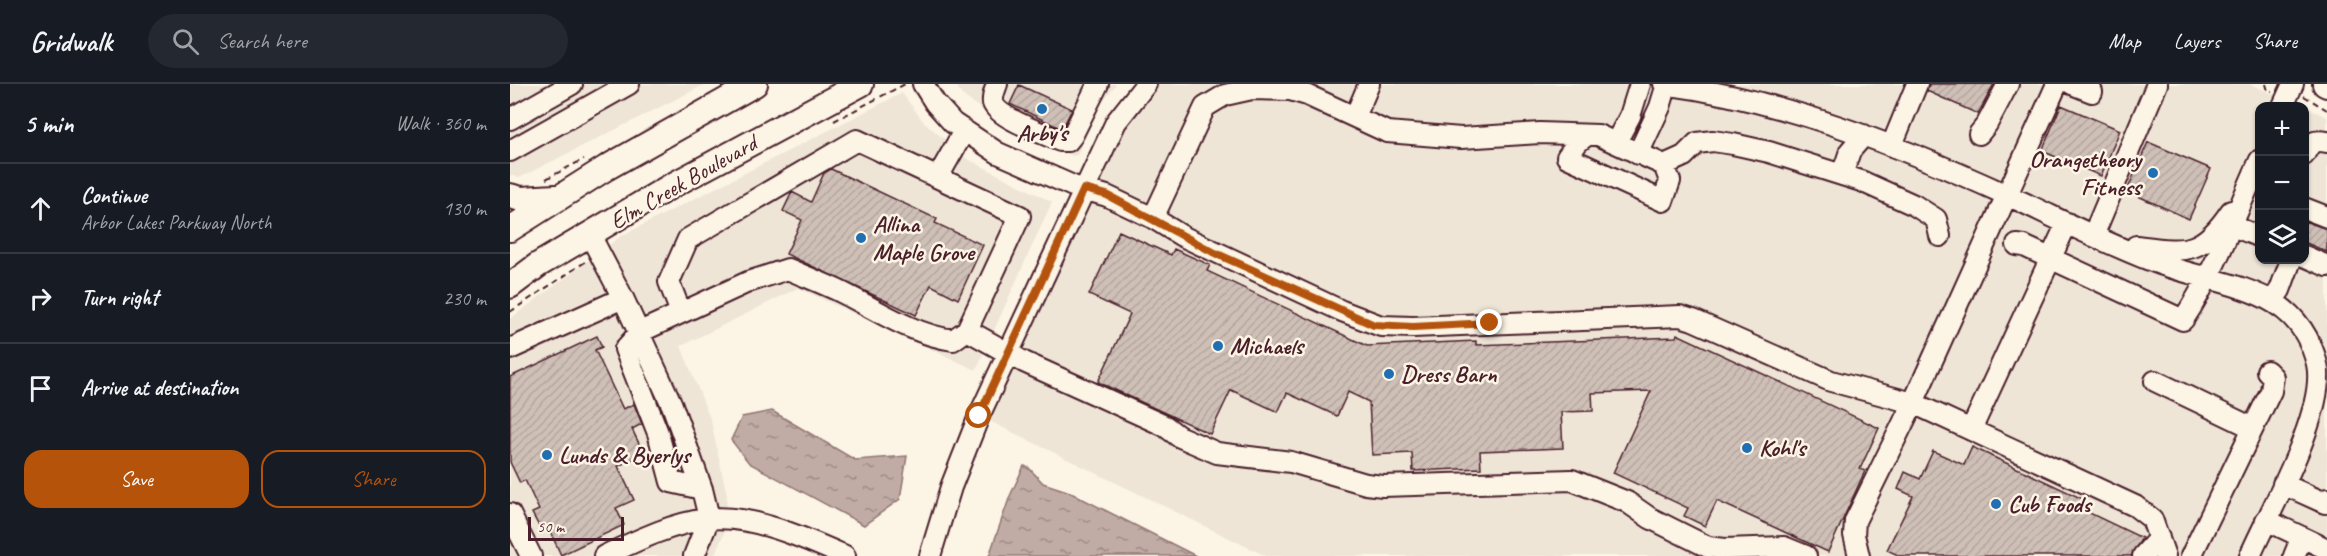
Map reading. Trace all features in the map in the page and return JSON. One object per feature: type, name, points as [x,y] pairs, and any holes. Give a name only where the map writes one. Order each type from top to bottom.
[{"type":"main road","name":"Elm Creek Boulevard","points":[[510,229],[558,196],[755,84]]},
{"type":"main road","name":"Elm Creek Boulevard","points":[[510,286],[538,265],[595,243],[671,186],[861,84]]},
{"type":"main road","points":[[510,196],[521,199],[558,196]]},
{"type":"street","points":[[510,119],[572,84]]},
{"type":"street","points":[[510,151],[629,84]]},
{"type":"street","points":[[923,84],[934,103],[964,131],[998,153],[1084,189],[1107,195],[1215,253],[1374,325],[1413,327],[1680,316],[1729,334],[1831,381],[1913,403],[2142,510],[2152,519],[2162,547],[2144,556]]},
{"type":"street","points":[[997,84],[993,96],[994,105],[1003,115],[1060,141],[1068,141],[1072,136],[1095,89]]},
{"type":"street","points":[[1004,84],[1001,101],[1004,107],[1063,136],[1072,136]]},
{"type":"street","points":[[930,556],[951,487],[979,416],[1116,122],[1146,84]]},
{"type":"street","points":[[1355,117],[1369,84]]},
{"type":"street","points":[[1616,142],[1629,116],[1640,84]]},
{"type":"street","points":[[1638,154],[1660,107],[1666,84],[1767,104],[1892,145],[2151,261],[2272,301],[2302,328],[2324,362],[2315,409],[2250,556]]},
{"type":"street","points":[[1892,145],[1917,84]]},
{"type":"street","points":[[1979,134],[1987,124],[2008,84]]},
{"type":"street","points":[[1859,556],[1854,535],[1855,520],[1913,403],[2057,84]]},
{"type":"street","points":[[2072,84],[2092,93]]},
{"type":"street","points":[[2093,236],[2157,84]]},
{"type":"street","points":[[2285,102],[2293,84]]},
{"type":"street","points":[[1153,218],[1205,107],[1225,95],[1252,89],[1290,90],[1387,132],[1461,138],[1568,132],[1598,135],[1664,165],[1670,181],[1663,201],[1567,157],[1578,142],[1587,135]]},
{"type":"street","points":[[938,177],[964,131]]},
{"type":"street","points":[[1842,175],[1850,151],[1864,135]]},
{"type":"street","points":[[681,313],[669,282],[688,239],[857,140],[1020,216],[967,330],[953,340],[938,338],[884,316],[843,293],[788,269],[748,282],[640,333],[625,349],[658,433],[671,482],[702,489]]},
{"type":"street","points":[[1664,165],[1684,156],[1697,143],[1713,141],[1769,152],[1842,175],[1914,205],[1936,219],[1940,236]]},
{"type":"street","points":[[2017,245],[2183,321],[2209,280],[2255,169]]},
{"type":"street","points":[[2113,243],[2177,252],[2195,247],[2221,226],[2250,181]]},
{"type":"street","points":[[2309,210],[2327,217]]},
{"type":"street","points":[[1971,430],[2067,223]]},
{"type":"street","points":[[2233,226],[2255,235]]},
{"type":"street","points":[[595,243],[640,333],[672,405],[702,489],[709,518],[694,556]]},
{"type":"street","points":[[2309,258],[2327,266]]},
{"type":"street","points":[[2272,301],[2280,290],[2290,264]]},
{"type":"street","points":[[510,349],[623,298]]},
{"type":"street","points":[[967,330],[1009,353],[1217,453],[1291,462],[1366,484],[1383,486],[1572,480],[1602,490],[1627,502],[1650,518],[1708,547],[1725,549],[1784,547],[1806,556]]},
{"type":"street","points":[[2191,556],[2274,382],[2267,371]]},
{"type":"street","points":[[2155,381],[2253,428]]},
{"type":"street","points":[[2283,484],[2326,501]]},
{"type":"street","points":[[510,514],[531,556]]},
{"type":"street","points":[[604,556],[641,539],[709,518],[788,530],[845,556]]},
{"type":"street","points":[[2266,520],[2327,549]]},
{"type":"street","points":[[2294,556],[2302,537]]},
{"type":"path","points":[[824,126],[905,84]]},
{"type":"path","points":[[2267,84],[2268,91]]},
{"type":"path","points":[[2321,90],[2327,110]]},
{"type":"path","points":[[510,312],[578,268],[595,243]]},
{"type":"shaded area","points":[[510,84],[706,84],[519,178],[510,175]]},
{"type":"shaded area","points":[[955,84],[1116,84],[1101,104],[1077,155],[1073,156],[1001,124],[962,95]]},
{"type":"shaded area","points":[[1146,84],[2250,84],[2293,102],[2255,102],[2255,264],[2309,264],[2309,109],[2327,117],[2327,556],[1266,556],[979,416]]},
{"type":"shaded area","points":[[902,93],[923,121],[966,158],[1052,202],[976,370],[798,288],[681,346],[711,421],[727,495],[726,529],[714,556],[510,556],[510,319],[621,236]]},
{"type":"water","points":[[772,411],[855,460],[907,456],[900,499],[864,525],[749,463],[731,440],[742,417]]},
{"type":"water","points":[[1024,466],[1028,467],[1043,483],[1067,491],[1196,556],[989,556],[1010,496]]},
{"type":"building","points":[[1929,84],[1994,84],[1978,114],[1927,91]]},
{"type":"building","name":"Arby's","points":[[1019,85],[1072,109],[1062,129],[1010,104]]},
{"type":"building","points":[[2061,105],[2120,130],[2101,176],[2042,151]]},
{"type":"building","points":[[2148,142],[2211,169],[2189,219],[2127,191]]},
{"type":"building","name":"Allina Maple Grove","points":[[831,169],[937,219],[935,223],[983,245],[958,299],[931,285],[916,315],[786,254],[802,220],[783,211],[792,192],[811,202],[824,173]]},
{"type":"building","points":[[2309,223],[2327,229],[2327,252],[2309,244]]},
{"type":"building","points":[[1119,231],[1171,255],[1174,249],[1210,265],[1207,271],[1367,346],[1476,341],[1476,345],[1676,337],[1677,334],[1879,428],[1860,469],[1865,471],[1828,552],[1717,501],[1705,526],[1684,516],[1688,508],[1613,473],[1651,391],[1592,393],[1593,411],[1561,412],[1563,448],[1480,451],[1481,468],[1413,471],[1412,453],[1372,455],[1369,402],[1348,392],[1337,416],[1287,393],[1278,412],[1231,390],[1210,434],[1098,382],[1130,314],[1089,295]]},
{"type":"building","points":[[597,336],[602,347],[595,350],[623,409],[634,404],[642,424],[632,429],[644,454],[618,466],[634,500],[616,508],[624,525],[561,555],[548,527],[541,530],[532,513],[539,510],[525,480],[520,483],[510,462],[510,377]]},
{"type":"building","name":"Cub Foods","points":[[1972,447],[2085,500],[2081,509],[2142,538],[2131,556],[1900,556],[1887,550],[1913,496],[1898,489],[1905,472],[1920,479],[1933,451],[1964,465]]},
{"type":"place","name":"Arby's","points":[[1042,109]]},
{"type":"place","name":"Orangetheory Fitness","points":[[2153,173]]},
{"type":"place","name":"Allina Maple Grove","points":[[861,238]]},
{"type":"place","name":"Michaels","points":[[1218,346]]},
{"type":"place","name":"Dress Barn","points":[[1389,374]]},
{"type":"place","name":"Kohl's","points":[[1747,448]]},
{"type":"place","name":"Lunds & Byerlys","points":[[547,455]]},
{"type":"place","name":"Cub Foods","points":[[1996,504]]},
{"type":"route","points":[[979,416],[1084,189],[1107,195],[1215,253],[1374,325],[1413,327],[1490,323]]}]
